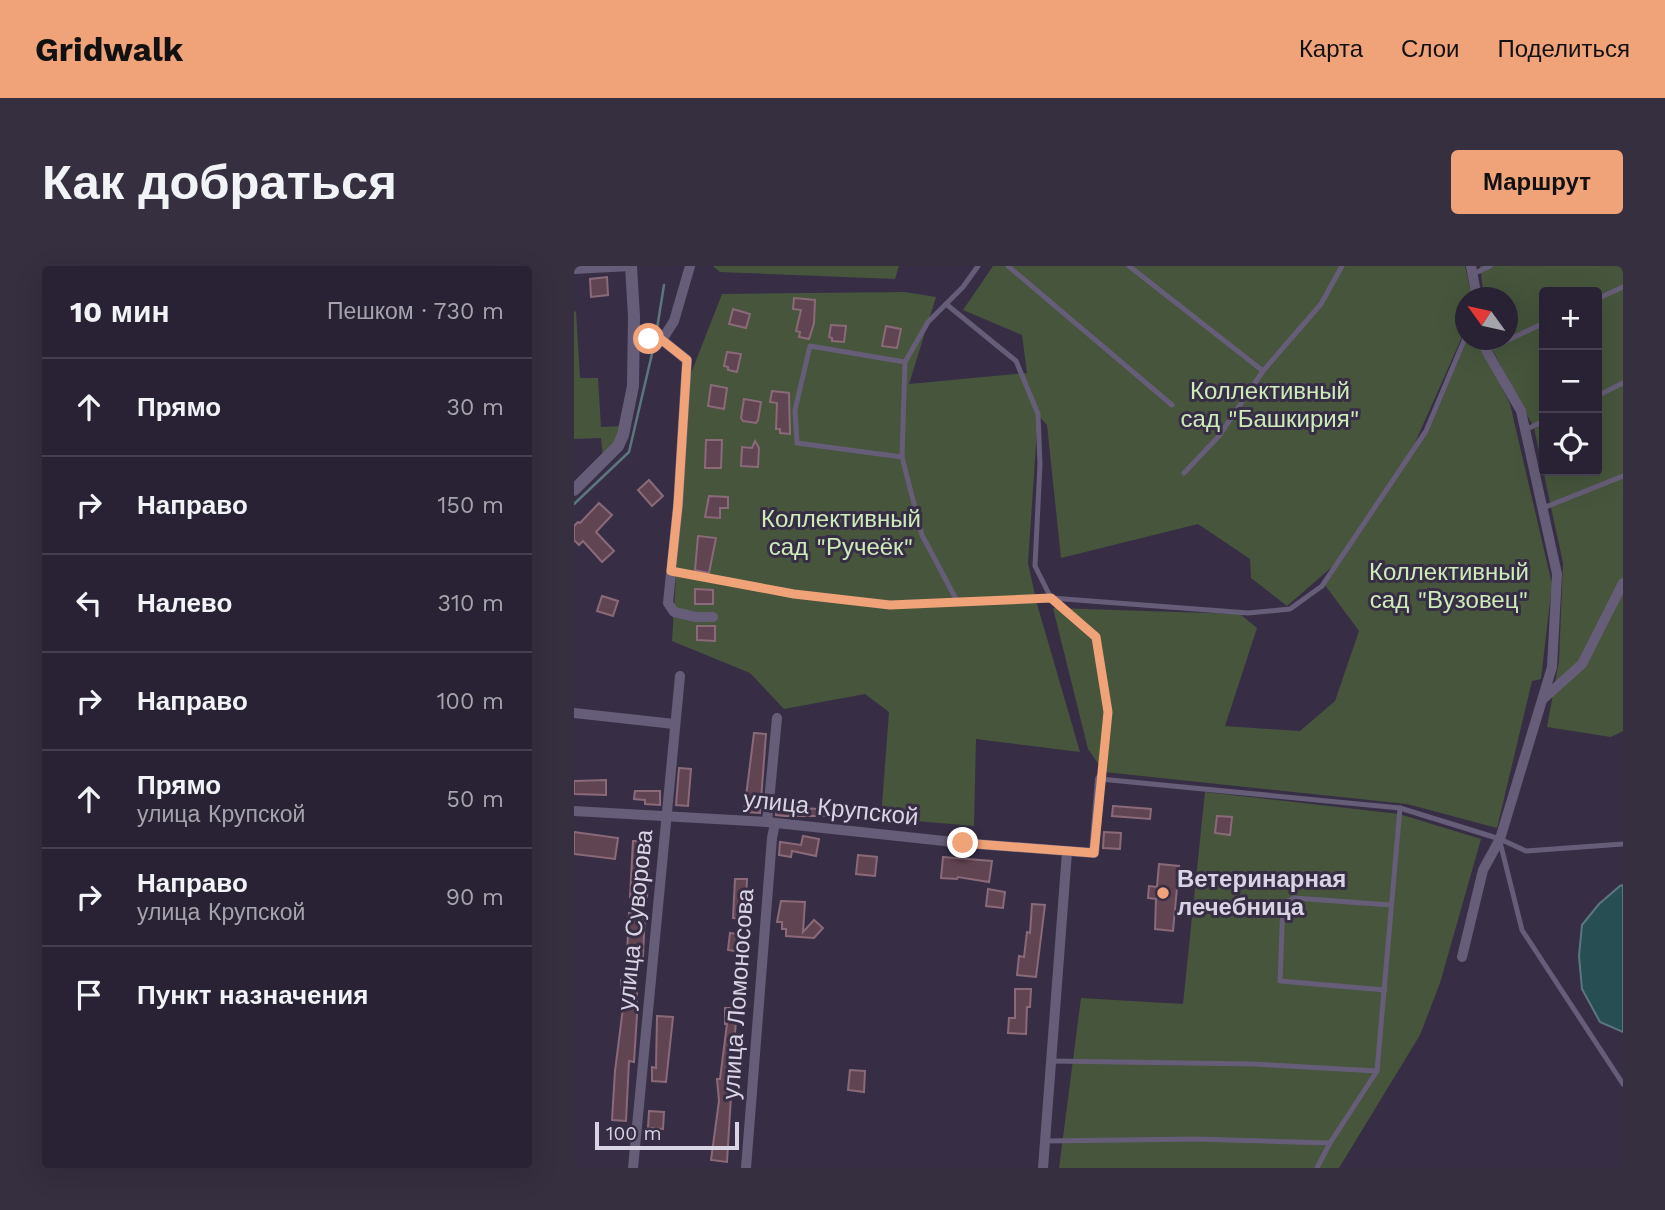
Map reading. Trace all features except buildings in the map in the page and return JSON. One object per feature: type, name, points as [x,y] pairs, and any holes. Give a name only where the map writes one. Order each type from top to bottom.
[{"type":"street","points":[[574,269],[631,266],[634,338],[633,386],[623,435],[618,446],[574,490]]},
{"type":"street","points":[[662,340],[674,321],[690,266]]},
{"type":"street","points":[[634,338],[662,340],[687,360],[678,505],[668,603],[674,612],[696,617],[713,617]]},
{"type":"street","points":[[1462,957],[1483,870],[1500,839],[1552,667],[1557,574],[1521,411],[1488,350]]},
{"type":"street","points":[[1543,699],[1582,664],[1623,583]]},
{"type":"street","name":"улица Суворова","points":[[633,1168],[680,676]]},
{"type":"street","points":[[574,713],[674,724]]},
{"type":"street","name":"улица Ломоносова","points":[[746,1168],[772,838],[777,718]]},
{"type":"street","name":"улица Крупской","points":[[574,811],[771,823],[1094,853],[1100,779]]},
{"type":"street","points":[[1043,1168],[1067,852]]},
{"type":"lane","points":[[957,601],[922,535],[902,457],[905,362],[928,322],[963,287],[978,266]]},
{"type":"lane","points":[[1008,266],[1172,405]]},
{"type":"lane","points":[[1129,266],[1263,371]]},
{"type":"lane","points":[[1184,473],[1219,436],[1263,371],[1321,304],[1342,266]]},
{"type":"lane","points":[[1472,270],[1490,266]]},
{"type":"lane","points":[[1602,297],[1623,287]]},
{"type":"lane","points":[[946,304],[1016,361],[1038,414],[1040,464],[1035,566],[1051,598],[1096,637],[1108,712],[1100,779],[1400,808],[1500,839],[1526,851],[1623,844]]},
{"type":"lane","points":[[1518,333],[1539,325]]},
{"type":"lane","points":[[902,457],[797,443],[795,410],[810,345],[905,362]]},
{"type":"lane","points":[[671,571],[794,594],[890,605],[1051,598],[1248,613],[1290,608],[1322,586],[1426,431],[1459,350]]},
{"type":"lane","points":[[1602,394],[1623,383]]},
{"type":"lane","points":[[1525,430],[1539,423]]},
{"type":"lane","points":[[1542,508],[1623,476]]},
{"type":"lane","points":[[1317,1168],[1377,1071],[1400,808]]},
{"type":"lane","points":[[1500,839],[1522,930],[1623,1084]]},
{"type":"lane","points":[[1385,990],[1280,981],[1283,902],[1294,898],[1391,905]]},
{"type":"lane","points":[[1051,1061],[1254,1064],[1377,1071]]},
{"type":"lane","points":[[1045,1141],[1196,1139],[1330,1143]]},
{"type":"green space","points":[[713,266],[899,266],[895,279],[720,272]]},
{"type":"green space","points":[[993,266],[1465,266],[1470,287],[1455,287],[1456,350],[1414,445],[1333,566],[1287,606],[1251,578],[1250,559],[1198,524],[1061,558],[1047,425],[1038,415],[1028,563],[1037,604],[1080,752],[976,739],[974,826],[881,818],[889,712],[865,694],[784,709],[750,673],[672,641],[688,381],[722,294],[905,292],[936,297],[909,384],[1027,373],[1022,335],[963,310]]},
{"type":"green space","points":[[1480,266],[1623,266],[1623,731],[1611,737],[1547,727],[1559,661],[1563,563],[1544,476],[1602,476],[1602,287],[1539,287],[1539,451],[1534,428],[1493,350],[1518,350],[1518,287],[1483,287]]},
{"type":"green space","points":[[576,311],[580,378],[598,378],[601,427],[622,426],[620,434],[603,457],[601,438],[574,439]]},
{"type":"green space","name":"Коллективный сад \"Вузовец\"","points":[[1463,350],[1484,350],[1510,404],[1552,584],[1541,679],[1532,681],[1497,828],[1407,804],[1104,772],[1088,749],[1053,608],[1240,614],[1257,628],[1225,726],[1300,731],[1335,701],[1359,631],[1325,585],[1429,430]]},
{"type":"green space","points":[[1205,792],[1399,814],[1481,839],[1440,983],[1420,1035],[1339,1168],[1059,1168],[1081,998],[1183,1004]]},
{"type":"shaded area","points":[[1623,885],[1623,1032],[1600,1022],[1582,989],[1579,956],[1582,925],[1599,904]]},
{"type":"waterway","points":[[656,335],[664,285]]},
{"type":"waterway","points":[[574,504],[629,452],[655,341]]},
{"type":"place","name":"Ветеринарная лечебница","points":[[1163,893]]},
{"type":"route","points":[[649,339],[662,340],[687,360],[671,571],[794,594],[890,605],[1051,598],[1096,637],[1108,712],[1094,853],[963,843]]},
{"type":"park label","name":"Коллективный сад \"Башкирия\"","points":[[1270,405]]},
{"type":"park label","name":"Коллективный сад \"Ручеёк\"","points":[[841,533]]}]
